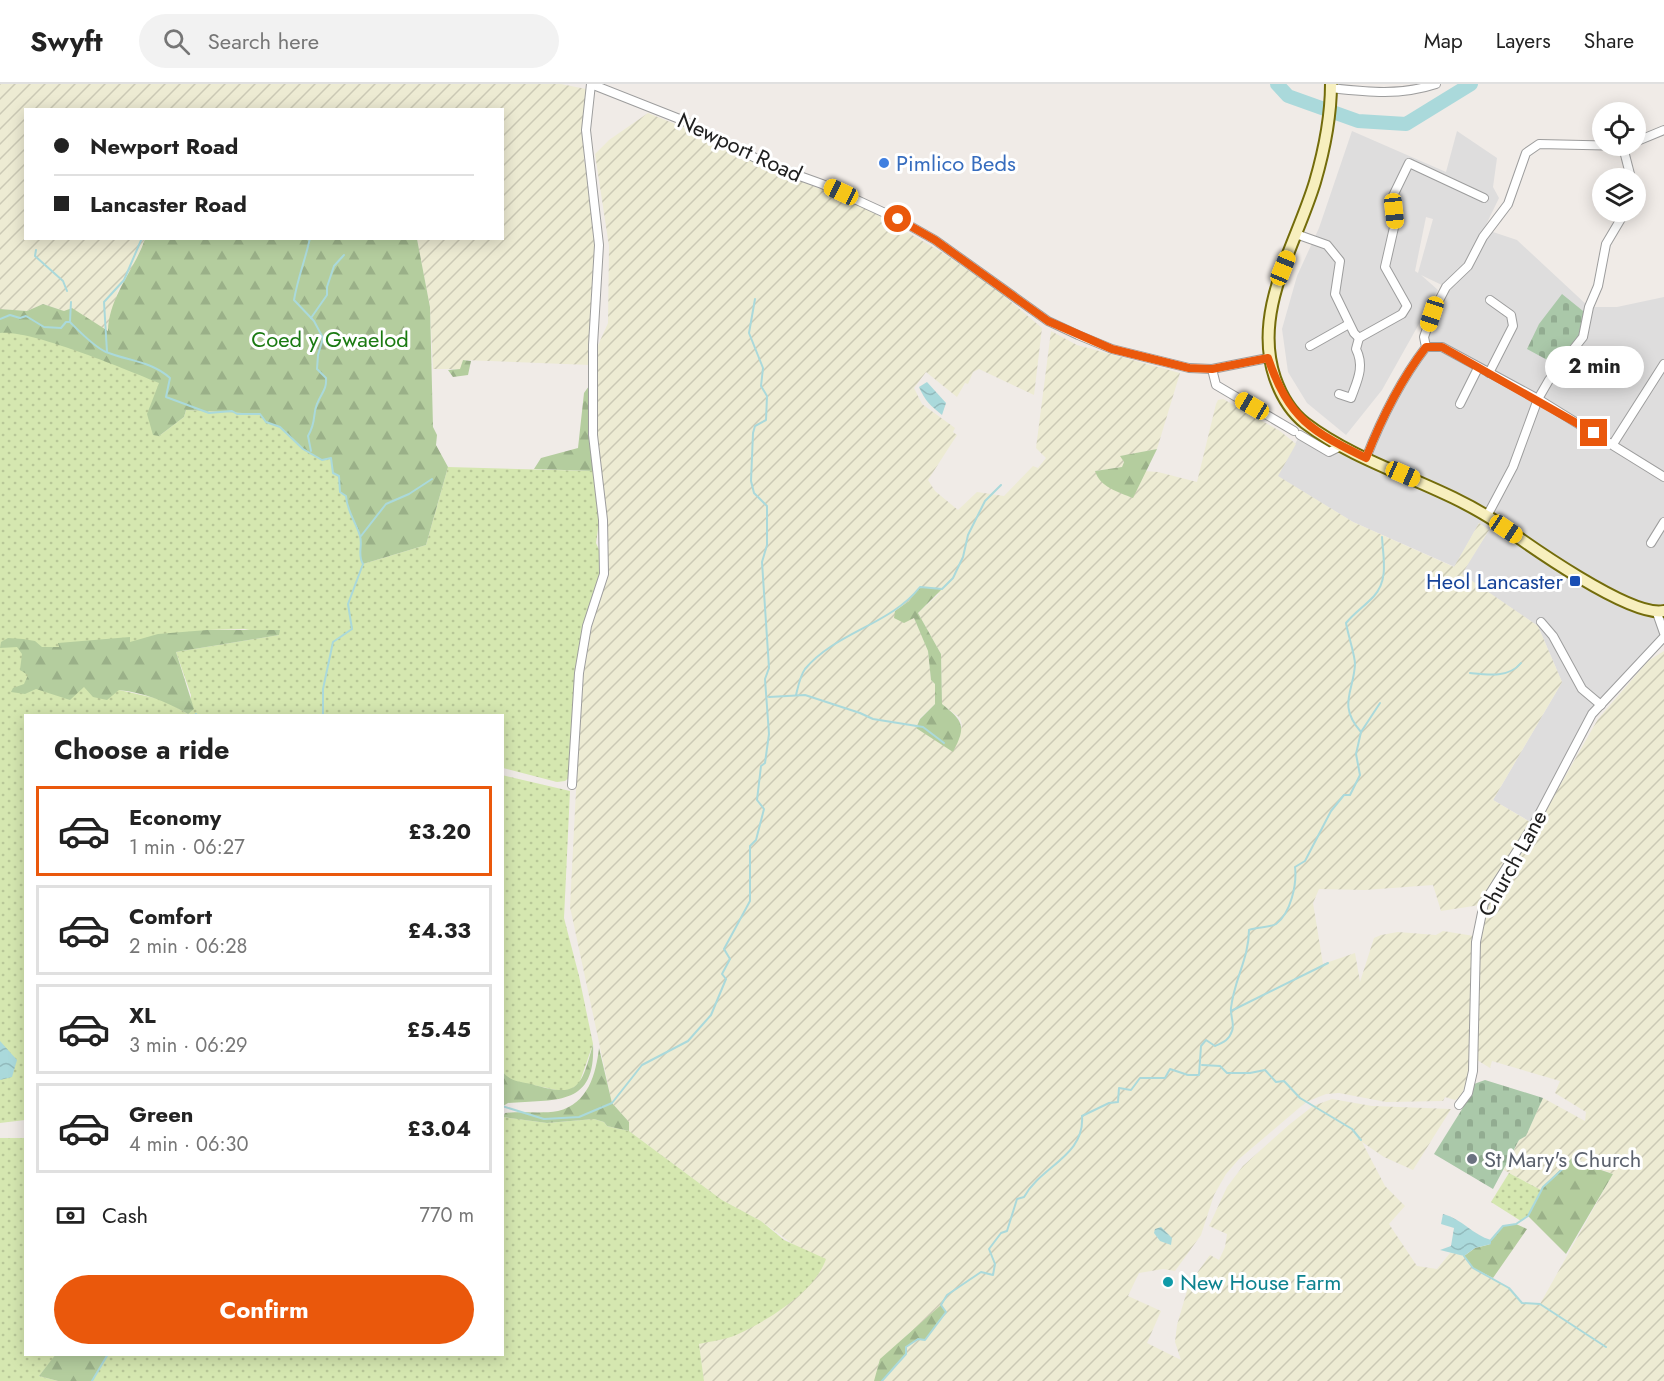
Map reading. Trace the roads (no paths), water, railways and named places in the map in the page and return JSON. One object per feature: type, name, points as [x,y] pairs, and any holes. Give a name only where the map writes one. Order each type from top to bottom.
[{"type":"street","name":"Newport Road","points":[[591,84],[682,120],[769,165],[822,184],[898,219],[935,240],[1048,321],[1112,349],[1178,366],[1212,369],[1268,358]]},
{"type":"street","points":[[572,785],[579,674],[588,626],[604,574],[603,520],[593,435],[593,345],[599,245],[586,130],[591,84]]},
{"type":"street","points":[[1436,84],[1413,92],[1331,86],[1327,126],[1315,183],[1274,297],[1268,330],[1268,358],[1287,404],[1302,421],[1341,446],[1453,496],[1552,561],[1641,609],[1660,612],[1664,635]]},
{"type":"street","points":[[1646,137],[1664,130]]},
{"type":"street","points":[[1366,458],[1387,407],[1408,370],[1426,347],[1424,337],[1432,314],[1446,287],[1468,266],[1483,237],[1508,204],[1526,153],[1539,144],[1592,145]]},
{"type":"street","points":[[1339,394],[1351,398],[1361,369],[1361,359],[1356,349],[1359,338],[1402,314],[1407,306],[1385,267],[1395,223],[1392,198],[1409,163],[1484,198]]},
{"type":"street","points":[[1486,516],[1513,467],[1538,399],[1583,338],[1589,307],[1602,271],[1606,244],[1619,222]]},
{"type":"street","points":[[1296,234],[1327,245],[1340,261],[1335,294],[1349,324],[1359,338]]},
{"type":"street","points":[[1489,373],[1513,326],[1511,315],[1490,300]]},
{"type":"street","points":[[1310,346],[1349,324]]},
{"type":"street","points":[[1426,347],[1442,347],[1538,399],[1664,477]]},
{"type":"street","points":[[1613,444],[1664,364]]},
{"type":"street","points":[[1460,404],[1478,368]]},
{"type":"street","points":[[1212,369],[1216,385],[1329,452],[1341,446]]},
{"type":"street","points":[[1651,543],[1664,522]]},
{"type":"street","points":[[1541,622],[1553,636],[1582,689],[1601,705]]},
{"type":"street","name":"Church Lane","points":[[1459,1105],[1468,1094],[1473,1071],[1476,942],[1484,903],[1534,824],[1592,714],[1664,635]]},
{"type":"water","points":[[927,382],[946,403],[942,415],[929,403],[919,387]]},
{"type":"water","points":[[0,1041],[17,1060],[12,1077],[0,1080]]},
{"type":"water","points":[[1443,1214],[1491,1240],[1491,1244],[1475,1248],[1464,1256],[1440,1250],[1451,1246],[1454,1228],[1441,1224]]},
{"type":"water","points":[[1161,1227],[1172,1238],[1171,1245],[1160,1241],[1154,1233],[1155,1229]]},
{"type":"waterway","points":[[1277,84],[1288,96],[1358,121],[1406,124],[1471,84]]},
{"type":"waterway","points":[[107,352],[104,302],[124,280],[141,240]]},
{"type":"waterway","points":[[309,240],[294,300],[314,321],[323,338],[317,369],[326,378],[326,382],[308,436],[311,451]]},
{"type":"waterway","points":[[36,250],[35,256],[63,281],[67,291]]},
{"type":"waterway","points":[[311,318],[327,295],[327,287],[334,266],[344,255]]},
{"type":"waterway","points":[[504,1107],[544,1119],[579,1117],[612,1103],[642,1065],[688,1041],[711,1015],[726,979],[722,974],[730,959],[724,949],[750,901],[750,846],[756,840],[764,809],[757,800],[761,766],[765,763],[769,734],[765,679],[769,668],[762,562],[767,545],[767,506],[754,493],[751,481],[753,433],[755,426],[766,420],[767,396],[761,386],[763,368],[749,333],[755,299]]},
{"type":"waterway","points":[[70,321],[71,302]]},
{"type":"waterway","points":[[0,319],[10,315],[20,318],[26,316],[44,327],[61,328],[66,322],[70,322],[106,352],[163,372],[170,378],[166,397],[209,413],[232,411],[237,414],[260,414],[266,422],[280,427],[303,449],[322,460],[331,458],[333,473],[339,476],[340,492],[346,496],[360,536],[360,557],[363,564],[348,604],[352,629],[333,642],[323,689],[323,714]]},
{"type":"waterway","points":[[361,536],[386,504],[409,494],[432,479]]},
{"type":"waterway","points":[[796,695],[803,672],[818,656],[894,611],[920,587],[942,589],[953,578],[963,557],[968,535],[985,501],[1001,485]]},
{"type":"waterway","points":[[1361,732],[1348,706],[1355,664],[1346,623],[1374,596],[1382,583],[1384,568],[1382,537]]},
{"type":"waterway","points":[[1470,673],[1491,675],[1504,673],[1521,663]]},
{"type":"waterway","points":[[769,697],[805,695],[873,719],[923,727],[944,743]]},
{"type":"waterway","points":[[882,1381],[906,1354],[906,1347],[918,1339],[925,1340],[946,1312],[941,1305],[947,1295],[981,1272],[993,1275],[995,1264],[989,1249],[1001,1233],[1007,1231],[1017,1199],[1024,1197],[1031,1186],[1077,1141],[1082,1116],[1109,1103],[1118,1102],[1119,1088],[1131,1090],[1140,1078],[1165,1078],[1170,1069],[1188,1075],[1199,1075],[1201,1046],[1206,1040],[1215,1046],[1229,1037],[1233,1028],[1231,1011],[1233,998],[1247,950],[1249,930],[1276,924],[1286,913],[1294,890],[1295,867],[1305,861],[1331,811],[1344,795],[1350,795],[1360,775],[1356,754],[1361,732],[1380,703]]},
{"type":"waterway","points":[[1231,1011],[1328,963]]},
{"type":"waterway","points":[[1202,1065],[1220,1066],[1227,1073],[1250,1073],[1265,1070],[1276,1082],[1284,1081],[1300,1098],[1352,1129],[1361,1140]]},
{"type":"waterway","points":[[1491,1240],[1503,1226],[1516,1224],[1528,1216],[1543,1187],[1568,1164]]},
{"type":"waterway","points":[[1464,1256],[1473,1268],[1509,1288],[1522,1303],[1540,1304],[1606,1347]]},
{"type":"waterway","points":[[92,1381],[107,1356]]},
{"type":"place","name":"Pimlico Beds","points":[[884,163]]},
{"type":"place","name":"Heol Lancaster","points":[[1575,581]]},
{"type":"place","name":"St Mary's Church","points":[[1472,1159]]},
{"type":"place","name":"New House Farm","points":[[1168,1282]]},
{"type":"park label","name":"Coed y Gwaelod","points":[[330,339]]}]
